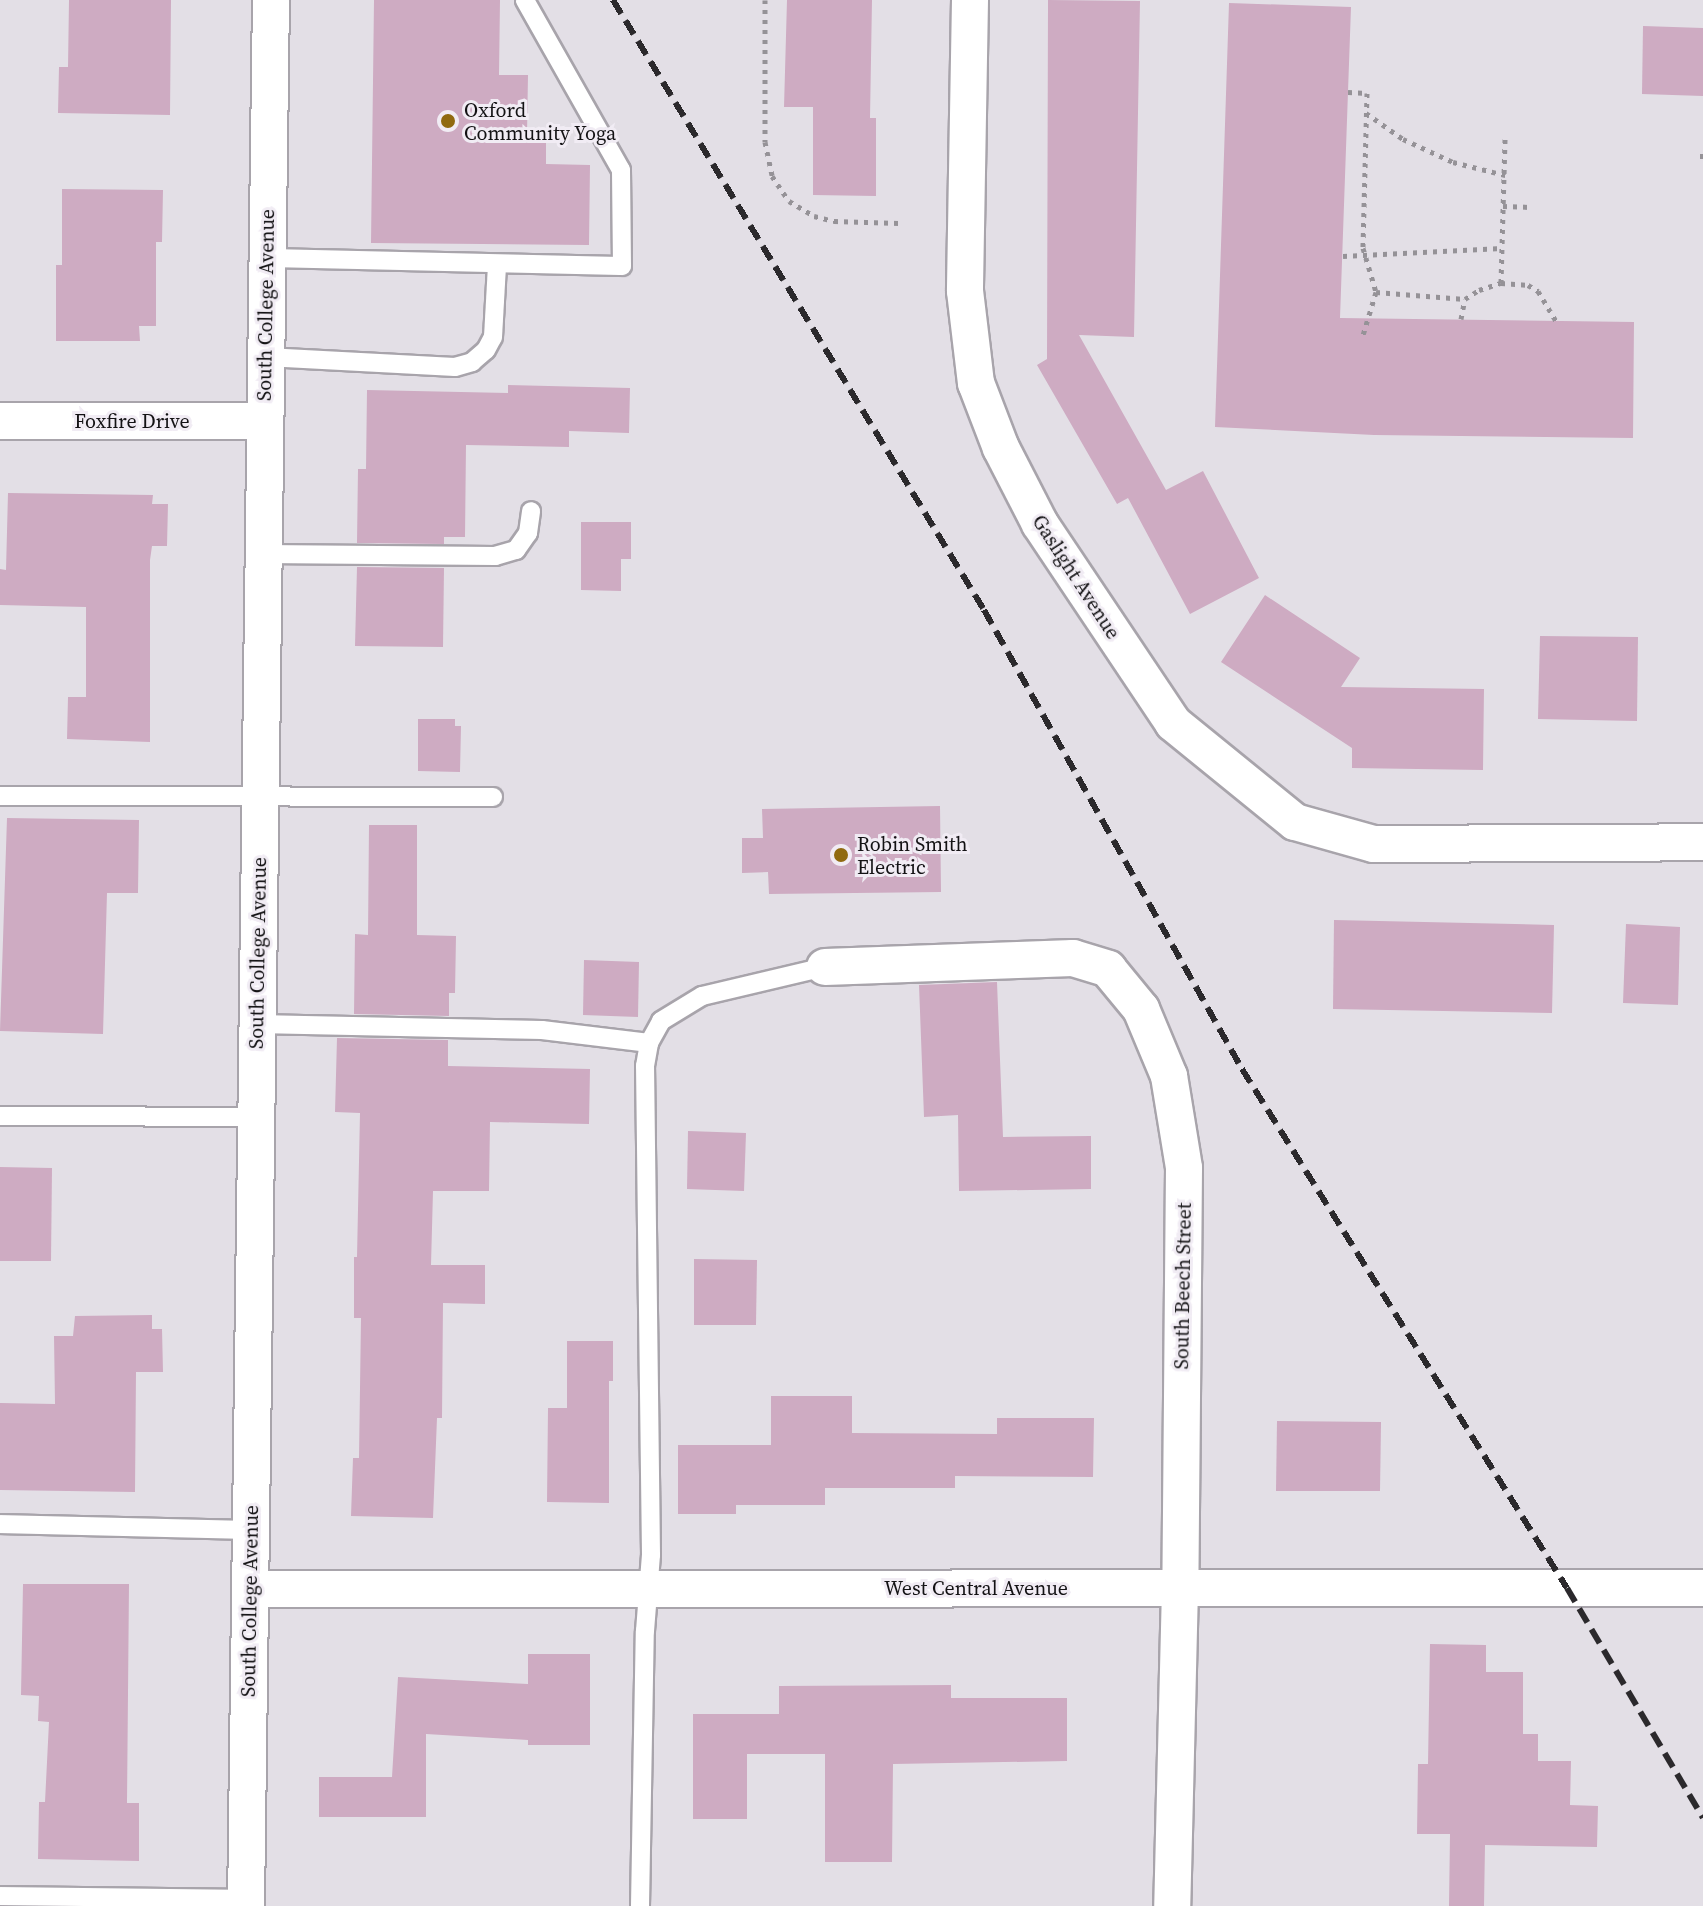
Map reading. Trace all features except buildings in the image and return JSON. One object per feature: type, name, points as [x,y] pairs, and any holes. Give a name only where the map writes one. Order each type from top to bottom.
[{"type":"street","name":"South College Avenue","points":[[246,1903],[271,0]]},
{"type":"street","name":"Gaslight Avenue","points":[[970,0],[965,291],[976,383],[1001,448],[1040,524],[1173,723],[1295,822],[1374,844],[1703,842]]},
{"type":"street","name":"Foxfire Drive","points":[[0,421],[264,421]]},
{"type":"street","name":"South Beech Street","points":[[825,967],[1073,958],[1108,969],[1141,1009],[1169,1076],[1184,1168],[1180,1588],[1172,1906]]},
{"type":"street","name":"West Central Avenue","points":[[250,1589],[1703,1588]]},
{"type":"lane","points":[[268,258],[497,266],[622,266],[621,170],[525,0]]},
{"type":"lane","points":[[266,357],[455,367],[472,362],[486,350],[493,337],[497,266]]},
{"type":"lane","points":[[263,554],[495,556],[516,550],[528,533],[531,511]]},
{"type":"lane","points":[[0,796],[493,797]]},
{"type":"lane","points":[[640,1906],[649,1588],[645,1066],[649,1043],[661,1021],[702,996],[825,967]]},
{"type":"lane","points":[[257,1024],[542,1030],[649,1043]]},
{"type":"lane","points":[[0,1116],[256,1117]]},
{"type":"lane","points":[[0,1524],[251,1530]]},
{"type":"lane","points":[[0,1896],[246,1903]]},
{"type":"path","points":[[765,0],[765,142],[772,176],[789,201],[814,216],[834,221],[899,223]]},
{"type":"path","points":[[1348,92],[1367,93],[1365,257],[1376,292],[1363,335]]},
{"type":"path","points":[[1366,113],[1403,139],[1453,162],[1505,175]]},
{"type":"path","points":[[1501,283],[1505,139]]},
{"type":"path","points":[[1503,206],[1530,207]]},
{"type":"path","points":[[1343,256],[1502,248]]},
{"type":"path","points":[[1376,292],[1465,299],[1479,290],[1501,283],[1528,285],[1538,291],[1556,321]]},
{"type":"path","points":[[1461,319],[1465,299]]},
{"type":"railway","points":[[613,0],[984,610],[1242,1069],[1567,1588],[1703,1818]]},
{"type":"place","name":"Oxford Community Yoga","points":[[448,121]]},
{"type":"place","name":"Robin Smith Electric","points":[[841,855]]}]
